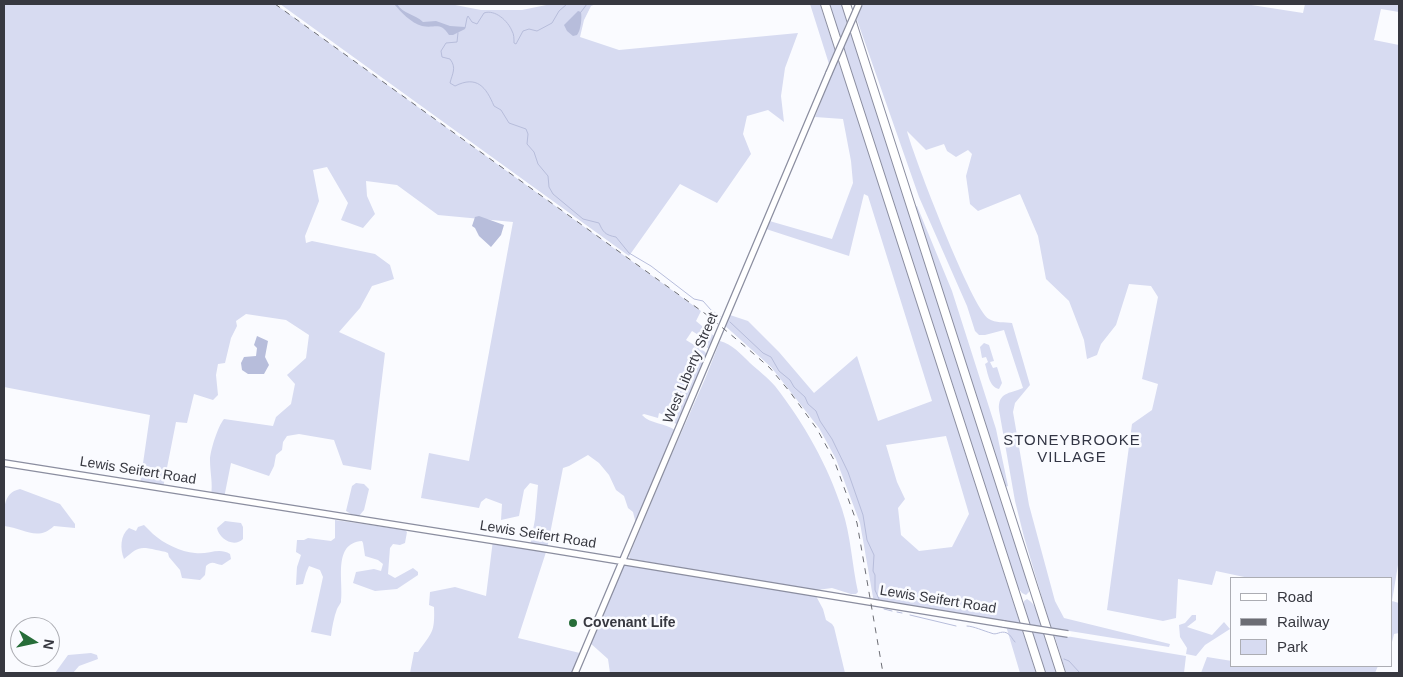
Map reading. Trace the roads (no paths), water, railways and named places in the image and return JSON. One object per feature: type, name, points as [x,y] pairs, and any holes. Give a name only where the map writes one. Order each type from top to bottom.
[{"type":"highway","points":[[825,4],[1041,673]]},
{"type":"highway","points":[[846,4],[1061,673]]},
{"type":"street","name":"West Liberty Street","points":[[576,673],[859,4]]},
{"type":"street","name":"Lewis Seifert Road","points":[[4,463],[1068,634]]},
{"type":"waterway","points":[[465,28],[468,16],[472,22],[477,24],[484,13],[497,14],[510,27],[514,43],[516,44],[523,31],[529,29],[537,31],[552,23],[559,11],[567,4]]},
{"type":"waterway","points":[[581,12],[587,4]]},
{"type":"waterway","points":[[458,33],[457,42],[446,43],[441,51],[442,57],[450,59],[453,65],[450,83],[455,86],[475,82],[484,88],[494,106],[501,110],[509,123],[526,129],[528,134],[527,144],[534,152],[538,164],[548,176],[549,187],[553,194],[583,219],[599,223],[605,233],[616,237],[629,253],[651,266],[694,299],[703,301],[720,316]]},
{"type":"waterway","points":[[730,322],[763,353],[771,357],[779,371],[790,380],[794,387],[805,397],[808,404],[816,411],[832,439],[848,472],[863,515],[867,540],[874,555],[875,590],[879,599]]},
{"type":"waterway","points":[[884,609],[892,611]]},
{"type":"waterway","points":[[897,612],[902,613]]},
{"type":"waterway","points":[[910,615],[956,626]]},
{"type":"waterway","points":[[967,626],[993,634],[1007,633],[1015,642]]},
{"type":"waterway","points":[[1064,659],[1069,661],[1080,673]]},
{"type":"railway","points":[[275,4],[707,315],[770,368],[817,429],[834,460],[857,523],[883,673]]},
{"type":"place","name":"Covenant Life","points":[[573,623]]},
{"type":"district","name":"STONEYBROOKE VILLAGE","points":[[1072,450]]}]
